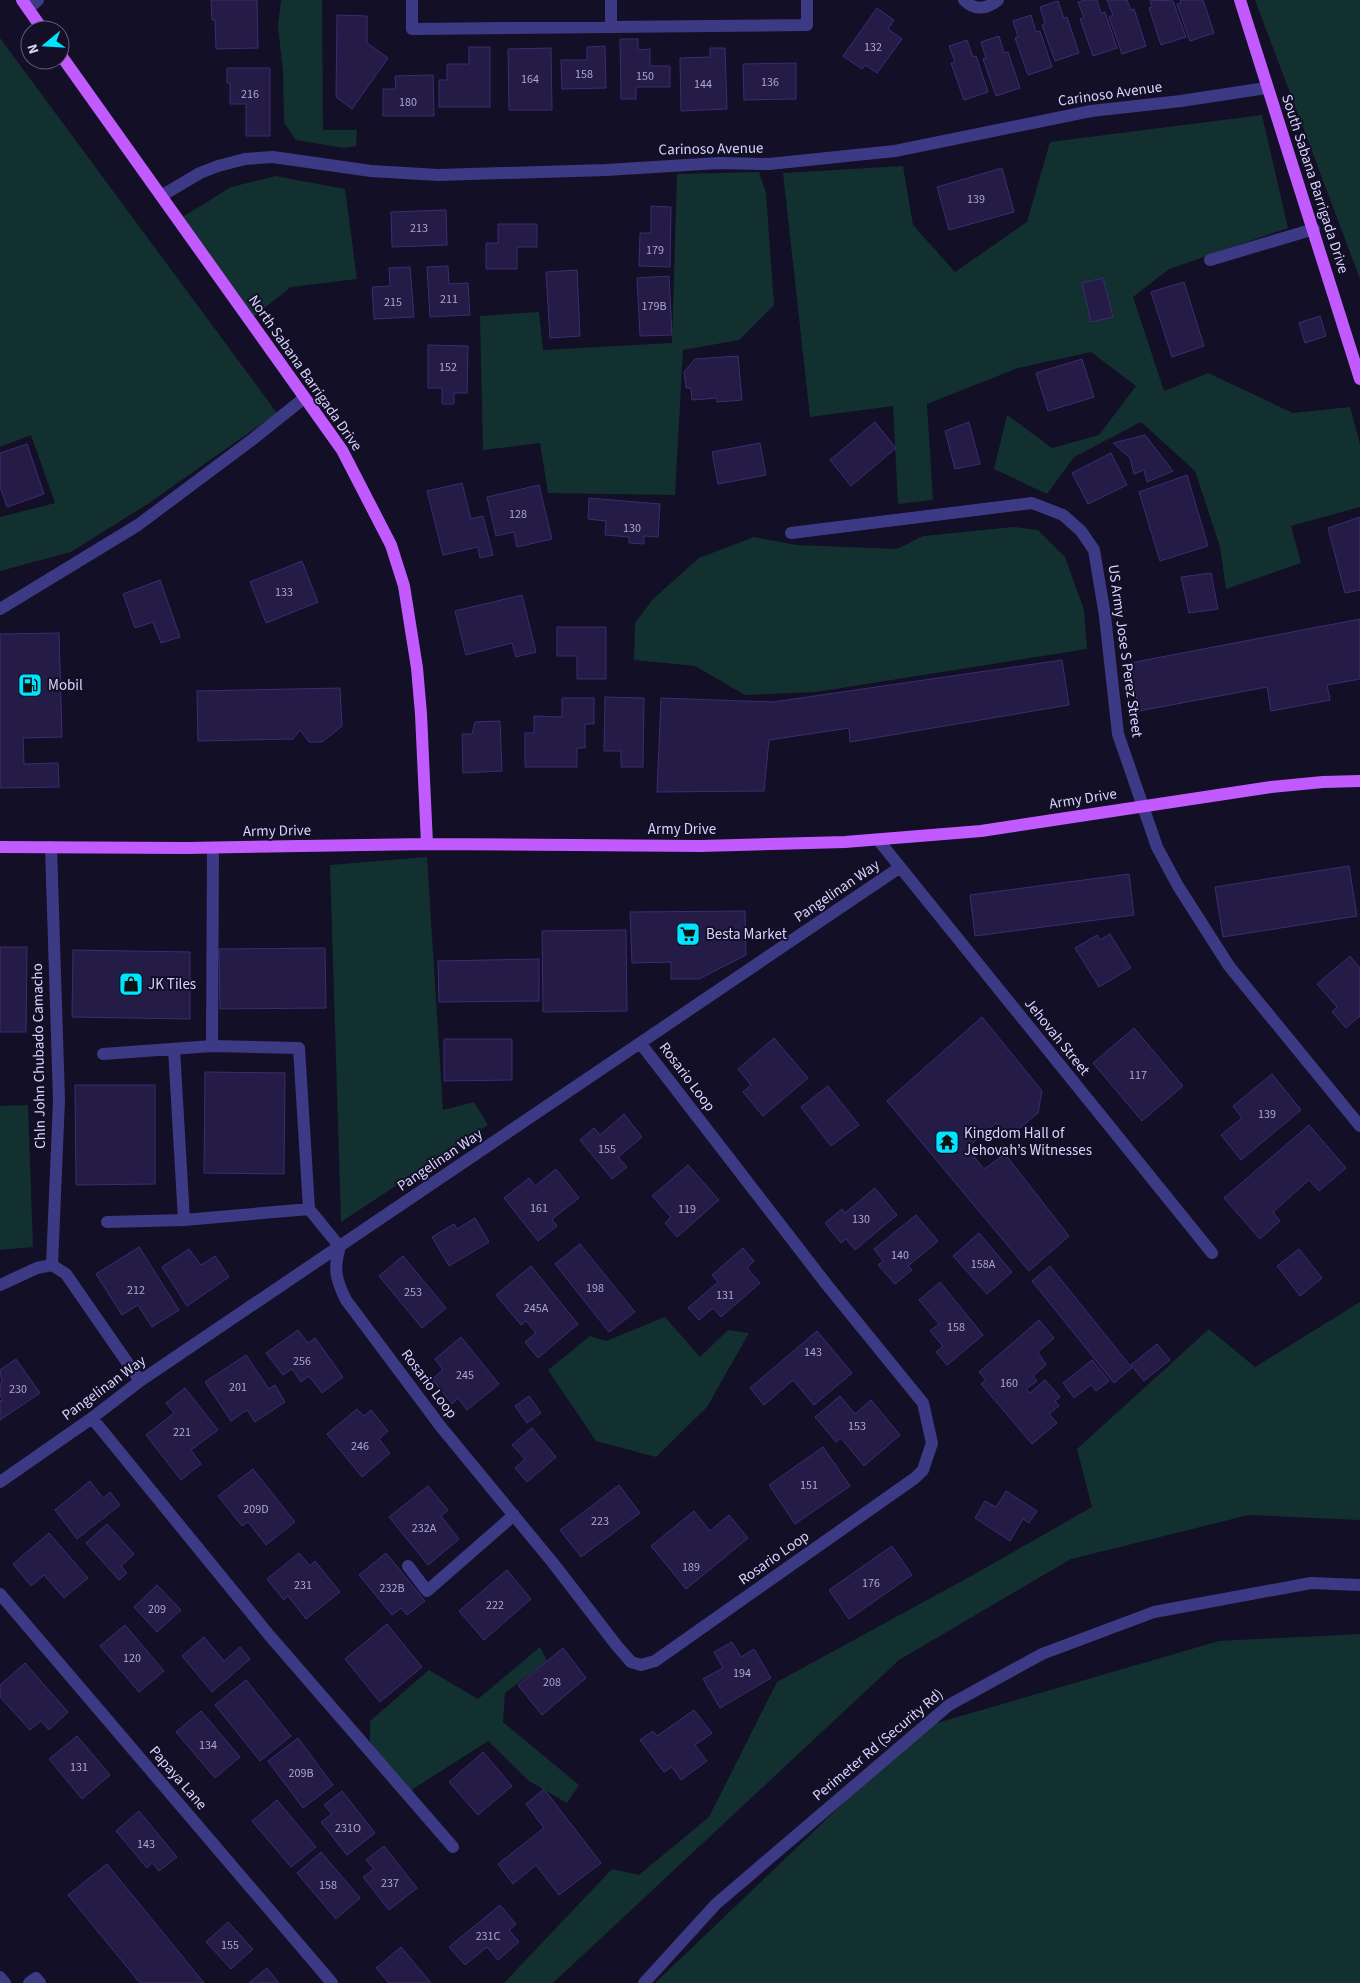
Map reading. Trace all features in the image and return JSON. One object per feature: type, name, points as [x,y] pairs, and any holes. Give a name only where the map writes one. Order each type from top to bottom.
[{"type":"main road","name":"South Sabana Barrigada Drive","points":[[1240,0],[1266,88],[1314,229],[1360,379]]},
{"type":"main road","points":[[25,5],[36,20]]},
{"type":"main road","name":"North Sabana Barrigada Drive","points":[[70,68],[303,399],[342,450],[391,545],[404,586],[417,668],[422,714],[427,844]]},
{"type":"main road","name":"Army Drive","points":[[0,847],[213,848],[427,844],[701,846],[878,841],[981,830],[1271,787],[1322,782],[1360,782]]},
{"type":"street","points":[[25,5],[38,0]]},
{"type":"street","points":[[412,0],[412,29],[807,25],[807,0]]},
{"type":"street","points":[[611,0],[611,27]]},
{"type":"street","points":[[964,0],[974,7],[983,8],[992,5],[998,0]]},
{"type":"street","name":"Carinoso Avenue","points":[[161,196],[200,173],[245,159],[273,157],[371,171],[438,175],[606,170],[719,162],[769,164],[895,151],[1091,111],[1181,101],[1266,88]]},
{"type":"street","points":[[1210,260],[1314,229]]},
{"type":"street","points":[[0,609],[138,525],[303,399]]},
{"type":"street","name":"US Army Jose S Perez Street","points":[[791,533],[1032,503],[1063,515],[1081,531],[1094,550],[1105,616],[1118,734],[1141,806],[1157,847],[1178,886],[1229,966],[1360,1126]]},
{"type":"street","name":"Jehovah Street","points":[[878,841],[1212,1253]]},
{"type":"street","name":"Chln John Chubado Camacho","points":[[51,847],[59,1100],[52,1265]]},
{"type":"street","points":[[212,1046],[213,848]]},
{"type":"street","name":"Pangelinan Way","points":[[0,1482],[92,1418],[140,1381],[899,868]]},
{"type":"street","name":"Rosario Loop","points":[[340,1247],[335,1262],[335,1278],[346,1300],[441,1427],[631,1662],[641,1665],[662,1656],[916,1478],[923,1470],[932,1444],[923,1403],[817,1272],[641,1044]]},
{"type":"street","points":[[103,1054],[212,1046],[299,1048],[309,1209],[340,1247]]},
{"type":"street","points":[[174,1049],[184,1220]]},
{"type":"street","points":[[107,1222],[184,1220],[309,1209]]},
{"type":"street","points":[[0,1285],[23,1273],[52,1265],[66,1274],[140,1381]]},
{"type":"street","points":[[92,1418],[269,1635],[453,1847]]},
{"type":"street","points":[[408,1566],[427,1590],[514,1515]]},
{"type":"street","name":"Perimeter Rd (Security Rd)","points":[[644,1983],[716,1904],[949,1705],[1042,1654],[1154,1612],[1311,1584],[1360,1585]]},
{"type":"street","name":"Papaya Lane","points":[[0,1594],[332,1983]]},
{"type":"street","points":[[0,1977],[5,1983]]},
{"type":"street","points":[[30,1983],[36,1978],[40,1983]]},
{"type":"green space","points":[[281,0],[322,0],[323,130],[357,130],[356,146],[344,148],[296,140],[284,123],[283,72],[278,26]]},
{"type":"green space","points":[[1255,0],[1360,0],[1360,279]]},
{"type":"green space","points":[[0,38],[20,65],[20,70],[24,70],[277,413],[149,503],[71,552],[0,571],[0,517],[55,503],[31,435],[0,447]]},
{"type":"green space","points":[[1262,115],[1288,228],[1169,269],[1133,297],[1164,391],[1208,373],[1293,413],[1350,407],[1360,444],[1360,507],[1291,526],[1301,563],[1226,589],[1220,547],[1195,471],[1141,422],[1074,457],[1047,494],[994,469],[1007,415],[1052,448],[1099,435],[1136,386],[1091,352],[1018,368],[927,404],[933,500],[898,504],[893,406],[810,417],[783,173],[903,166],[913,225],[955,272],[1027,222],[1050,142]]},
{"type":"green space","points":[[759,172],[766,193],[774,305],[739,340],[683,350],[675,495],[548,493],[540,443],[483,450],[480,316],[539,312],[543,350],[672,343],[677,174]]},
{"type":"green space","points":[[275,176],[345,189],[357,279],[291,287],[253,317],[181,218],[231,187]]},
{"type":"green space","points":[[1014,527],[1038,530],[1065,557],[1084,610],[1087,649],[816,692],[745,695],[695,666],[634,660],[635,623],[653,599],[699,558],[754,537],[796,545],[897,549],[923,536]]},
{"type":"green space","points":[[427,857],[443,1110],[474,1102],[488,1125],[341,1222],[330,865]]},
{"type":"green space","points":[[28,1105],[33,1247],[0,1250],[0,1106]]},
{"type":"green space","points":[[1360,1302],[1360,1520],[1249,1515],[1071,1559],[899,1660],[553,1983],[504,1983],[612,1869],[639,1875],[709,1817],[777,1682],[980,1571],[1092,1507],[1077,1449],[1209,1329],[1255,1367]]},
{"type":"green space","points":[[665,1317],[700,1357],[728,1330],[749,1333],[707,1407],[656,1457],[596,1441],[548,1370],[590,1336],[606,1341]]},
{"type":"green space","points":[[1360,1634],[1360,1983],[655,1983],[923,1727],[1219,1641]]},
{"type":"green space","points":[[540,1647],[547,1661],[505,1693],[503,1722],[579,1785],[567,1803],[529,1781],[488,1741],[410,1791],[370,1751],[370,1721],[429,1670],[478,1699]]},
{"type":"building","points":[[211,0],[257,0],[258,48],[216,49],[215,20],[212,20]]},
{"type":"building","points":[[1097,0],[1101,13],[1105,12],[1117,48],[1093,56],[1080,19],[1084,18],[1078,2]]},
{"type":"building","points":[[1107,0],[1127,0],[1131,10],[1134,9],[1146,46],[1122,54],[1109,17],[1113,15]]},
{"type":"building","points":[[1150,0],[1173,1],[1186,37],[1161,45],[1149,8],[1152,7]]},
{"type":"building","points":[[1180,0],[1203,0],[1214,33],[1190,41],[1177,4],[1181,3]]},
{"type":"building","points":[[1058,1],[1064,18],[1067,17],[1079,53],[1055,61],[1042,25],[1045,23],[1040,7]]},
{"type":"building","points":[[877,8],[894,20],[888,29],[902,39],[877,73],[865,65],[862,69],[843,56]]},
{"type":"building","points":[[337,15],[367,16],[367,43],[388,58],[352,109],[336,97]]},
{"type":"building","points":[[1031,15],[1036,32],[1040,31],[1052,67],[1028,75],[1015,38],[1018,37],[1013,21]]},
{"type":"building","points":[[999,36],[1004,53],[1008,52],[1020,88],[996,96],[983,59],[986,58],[981,42]]},
{"type":"building","points":[[620,39],[638,39],[638,50],[650,49],[650,66],[670,66],[670,87],[636,87],[636,99],[621,99]]},
{"type":"building","points":[[967,40],[973,57],[976,56],[988,92],[964,100],[951,63],[955,62],[949,46]]},
{"type":"building","points":[[605,46],[606,88],[562,89],[561,60],[587,60],[587,47]]},
{"type":"building","points":[[469,47],[490,47],[490,107],[439,107],[439,80],[447,80],[447,64],[469,64]]},
{"type":"building","points":[[551,48],[552,110],[509,110],[508,49]]},
{"type":"building","points":[[710,48],[725,48],[727,109],[681,111],[680,58],[710,57]]},
{"type":"building","points":[[796,63],[796,99],[744,100],[743,64]]},
{"type":"building","points":[[227,68],[270,68],[270,136],[246,136],[246,104],[230,104],[230,83],[227,83]]},
{"type":"building","points":[[433,75],[434,116],[383,116],[383,89],[396,89],[395,76]]},
{"type":"building","points":[[1002,168],[1014,212],[949,230],[937,187]]},
{"type":"building","points":[[651,206],[671,207],[670,267],[639,266],[640,233],[651,233]]},
{"type":"building","points":[[446,210],[447,245],[392,247],[391,212]]},
{"type":"building","points":[[498,224],[537,224],[537,247],[517,247],[517,269],[486,269],[486,243],[498,243]]},
{"type":"building","points":[[448,266],[449,284],[468,283],[470,315],[430,317],[427,267]]},
{"type":"building","points":[[410,267],[414,317],[374,319],[372,287],[390,286],[389,268]]},
{"type":"building","points":[[577,270],[580,336],[550,338],[546,272]]},
{"type":"building","points":[[669,276],[672,335],[640,336],[637,278]]},
{"type":"building","points":[[1103,278],[1113,317],[1091,322],[1082,283]]},
{"type":"building","points":[[1184,282],[1204,346],[1172,357],[1151,292]]},
{"type":"building","points":[[1320,316],[1326,336],[1305,343],[1299,323]]},
{"type":"building","points":[[428,345],[468,346],[467,393],[454,393],[454,404],[442,404],[442,388],[428,388]]},
{"type":"building","points":[[738,356],[742,400],[717,402],[717,398],[692,400],[691,388],[686,388],[684,372],[695,359]]},
{"type":"building","points":[[1082,359],[1094,397],[1048,411],[1036,373]]},
{"type":"building","points":[[875,422],[896,448],[851,486],[830,460]]},
{"type":"building","points":[[969,422],[980,464],[955,469],[945,431]]},
{"type":"building","points":[[1145,435],[1173,471],[1147,482],[1144,470],[1134,474],[1130,458],[1113,443]]},
{"type":"building","points":[[760,443],[766,475],[718,484],[712,452]]},
{"type":"building","points":[[27,444],[44,494],[7,507],[0,487],[0,453]]},
{"type":"building","points":[[1111,453],[1127,485],[1088,504],[1072,473]]},
{"type":"building","points":[[1187,475],[1208,546],[1160,561],[1139,492]]},
{"type":"building","points":[[462,483],[471,519],[483,516],[493,555],[480,558],[478,547],[443,555],[427,491]]},
{"type":"building","points":[[539,485],[552,539],[517,547],[514,532],[496,536],[487,497]]},
{"type":"building","points":[[589,498],[660,504],[658,537],[644,536],[644,544],[629,543],[629,537],[605,535],[606,521],[588,519]]},
{"type":"building","points":[[1360,517],[1360,590],[1345,593],[1328,528]]},
{"type":"building","points":[[302,561],[318,602],[266,623],[250,582]]},
{"type":"building","points":[[1211,573],[1218,609],[1189,613],[1181,577]]},
{"type":"building","points":[[160,580],[180,637],[161,643],[153,622],[135,628],[123,594]]},
{"type":"building","points":[[522,595],[536,652],[516,657],[512,643],[466,655],[455,611]]},
{"type":"building","points":[[1360,619],[1360,679],[1327,685],[1330,700],[1271,711],[1267,687],[1139,711],[1130,663]]},
{"type":"building","points":[[557,627],[606,627],[606,679],[577,679],[577,656],[557,656]]},
{"type":"building","name":"Mobil","points":[[59,633],[62,737],[23,738],[24,764],[58,763],[59,787],[0,788],[0,634]]},
{"type":"building","points":[[1062,660],[1069,705],[850,742],[849,728],[769,740],[764,791],[657,792],[661,698],[773,702]]},
{"type":"building","points":[[340,688],[342,726],[322,742],[309,742],[300,730],[293,739],[198,741],[197,691]]},
{"type":"building","points":[[605,697],[644,698],[643,767],[621,767],[621,751],[604,751]]},
{"type":"building","points":[[562,698],[594,698],[594,724],[585,724],[585,748],[577,748],[577,767],[525,767],[525,733],[534,733],[534,716],[562,717]]},
{"type":"building","points":[[500,721],[502,771],[463,773],[462,734],[472,734],[475,722]]},
{"type":"building","points":[[1349,866],[1357,916],[1223,937],[1215,887]]},
{"type":"building","points":[[1129,874],[1134,915],[975,936],[970,895]]},
{"type":"building","name":"Besta Market","points":[[745,911],[746,955],[699,979],[671,979],[671,962],[632,963],[630,912]]},
{"type":"building","points":[[626,930],[627,1011],[543,1012],[542,931]]},
{"type":"building","points":[[1110,934],[1131,968],[1099,987],[1075,948],[1097,935],[1100,940]]},
{"type":"building","points":[[0,947],[27,947],[26,1032],[0,1032]]},
{"type":"building","name":"JK Tiles","points":[[325,948],[326,1008],[220,1009],[219,949]]},
{"type":"building","name":"JK Tiles","points":[[73,950],[190,952],[190,1019],[72,1017]]},
{"type":"building","points":[[1350,956],[1360,968],[1360,1016],[1346,1028],[1332,1012],[1337,1007],[1317,984]]},
{"type":"building","points":[[539,959],[539,1001],[439,1002],[438,961]]},
{"type":"building","name":"Kingdom Hall of Jehovah’s Witnesses","points":[[982,1017],[1042,1091],[1038,1113],[1009,1137],[996,1123],[967,1148],[984,1169],[1005,1154],[1069,1236],[1029,1271],[887,1101]]},
{"type":"building","points":[[1134,1028],[1183,1086],[1142,1121],[1093,1063]]},
{"type":"building","points":[[774,1038],[808,1078],[763,1116],[743,1092],[751,1085],[738,1069]]},
{"type":"building","points":[[444,1039],[512,1039],[512,1080],[444,1081]]},
{"type":"building","points":[[205,1072],[285,1073],[284,1174],[204,1173]]},
{"type":"building","points":[[1272,1074],[1301,1110],[1241,1160],[1221,1135],[1242,1118],[1233,1106]]},
{"type":"building","points":[[75,1085],[155,1085],[155,1184],[76,1185]]},
{"type":"building","points":[[828,1086],[859,1125],[831,1146],[801,1107]]},
{"type":"building","points":[[624,1114],[642,1137],[618,1157],[627,1167],[612,1179],[580,1140],[594,1128],[600,1135]]},
{"type":"building","points":[[1309,1125],[1346,1168],[1319,1191],[1309,1180],[1273,1212],[1280,1221],[1260,1239],[1224,1198]]},
{"type":"building","points":[[688,1165],[719,1200],[677,1237],[665,1223],[671,1217],[652,1196]]},
{"type":"building","points":[[556,1169],[579,1198],[552,1219],[557,1226],[538,1241],[504,1198],[529,1178],[535,1186]]},
{"type":"building","points":[[875,1188],[897,1215],[855,1250],[846,1239],[841,1243],[825,1223],[842,1209],[845,1213]]},
{"type":"building","points":[[916,1215],[938,1241],[908,1266],[912,1270],[895,1284],[878,1265],[883,1261],[874,1249]]},
{"type":"building","points":[[475,1218],[489,1242],[449,1266],[432,1237],[454,1224],[457,1229]]},
{"type":"building","points":[[979,1233],[1012,1272],[987,1294],[953,1256]]},
{"type":"building","points":[[580,1244],[635,1312],[609,1332],[555,1264]]},
{"type":"building","points":[[139,1247],[179,1310],[152,1327],[138,1305],[122,1315],[96,1274]]},
{"type":"building","points":[[743,1248],[754,1261],[747,1268],[760,1283],[721,1317],[713,1308],[699,1320],[688,1308],[718,1282],[712,1275]]},
{"type":"building","points":[[189,1249],[201,1265],[215,1256],[229,1277],[187,1306],[162,1267]]},
{"type":"building","points":[[1299,1249],[1322,1278],[1300,1296],[1277,1266]]},
{"type":"building","points":[[403,1256],[446,1308],[422,1328],[379,1276]]},
{"type":"building","points":[[531,1266],[578,1324],[538,1358],[525,1342],[536,1333],[526,1321],[521,1325],[496,1295]]},
{"type":"building","points":[[1050,1266],[1132,1368],[1114,1383],[1032,1281]]},
{"type":"building","points":[[940,1282],[983,1335],[947,1365],[936,1352],[943,1346],[930,1331],[939,1324],[919,1300]]},
{"type":"building","points":[[1039,1320],[1054,1338],[1038,1352],[1046,1365],[1033,1376],[1037,1381],[1026,1389],[1030,1393],[1045,1380],[1060,1397],[1055,1401],[1059,1406],[1049,1414],[1057,1423],[1032,1444],[981,1384],[986,1380],[979,1372]]},
{"type":"building","points":[[298,1330],[308,1343],[315,1338],[343,1377],[322,1393],[309,1376],[301,1382],[292,1369],[283,1375],[266,1353]]},
{"type":"building","points":[[817,1331],[852,1373],[814,1405],[793,1380],[764,1405],[750,1388]]},
{"type":"building","points":[[461,1337],[499,1384],[467,1410],[458,1398],[452,1404],[432,1379],[443,1370],[435,1359]]},
{"type":"building","points":[[1157,1344],[1170,1360],[1144,1381],[1131,1365]]},
{"type":"building","points":[[246,1355],[269,1389],[275,1385],[285,1402],[255,1422],[247,1410],[231,1421],[205,1382]]},
{"type":"building","points":[[16,1359],[40,1393],[0,1420],[0,1401],[3,1400],[0,1396],[0,1384],[2,1383],[0,1370]]},
{"type":"building","points":[[1092,1360],[1109,1381],[1096,1391],[1091,1385],[1074,1398],[1063,1383]]},
{"type":"building","points":[[185,1388],[218,1430],[191,1450],[201,1464],[181,1480],[146,1435],[174,1413],[166,1403]]},
{"type":"building","points":[[529,1396],[541,1413],[527,1423],[515,1406]]},
{"type":"building","points":[[840,1396],[855,1414],[871,1400],[900,1435],[864,1466],[841,1438],[836,1442],[815,1417]]},
{"type":"building","points":[[357,1409],[364,1416],[371,1410],[388,1431],[379,1439],[390,1453],[362,1477],[327,1434]]},
{"type":"building","points":[[532,1428],[556,1457],[527,1482],[515,1468],[525,1459],[512,1445]]},
{"type":"building","points":[[823,1447],[850,1486],[795,1524],[769,1485]]},
{"type":"building","points":[[253,1469],[295,1522],[266,1545],[248,1522],[242,1526],[218,1496]]},
{"type":"building","points":[[90,1481],[103,1498],[110,1492],[120,1505],[77,1539],[55,1510]]},
{"type":"building","points":[[619,1485],[640,1513],[581,1557],[560,1530]]},
{"type":"building","points":[[428,1486],[448,1510],[441,1516],[459,1539],[428,1565],[389,1517]]},
{"type":"building","points":[[1006,1491],[1037,1511],[1029,1523],[1023,1519],[1010,1541],[975,1518],[985,1501],[996,1507]]},
{"type":"building","points":[[694,1511],[710,1531],[729,1515],[748,1538],[686,1589],[651,1546]]},
{"type":"building","points":[[107,1524],[134,1554],[121,1566],[127,1573],[119,1580],[86,1543]]},
{"type":"building","points":[[49,1533],[88,1578],[64,1598],[44,1575],[31,1586],[13,1564]]},
{"type":"building","points":[[892,1546],[912,1575],[849,1619],[829,1590]]},
{"type":"building","points":[[299,1553],[310,1566],[315,1561],[340,1592],[306,1619],[288,1596],[284,1600],[267,1579]]},
{"type":"building","points":[[386,1553],[425,1601],[407,1615],[401,1608],[392,1615],[359,1575]]},
{"type":"building","points":[[507,1570],[531,1599],[484,1640],[459,1611]]},
{"type":"building","points":[[157,1585],[181,1610],[157,1632],[134,1607]]},
{"type":"building","points":[[387,1624],[422,1667],[380,1702],[345,1659]]},
{"type":"building","points":[[125,1625],[164,1671],[139,1692],[100,1646]]},
{"type":"building","points":[[204,1637],[224,1661],[240,1647],[250,1659],[212,1692],[182,1656]]},
{"type":"building","points":[[732,1642],[741,1657],[754,1649],[771,1678],[720,1708],[703,1679],[723,1668],[714,1652]]},
{"type":"building","points":[[563,1648],[586,1678],[542,1715],[518,1685]]},
{"type":"building","points":[[25,1663],[68,1712],[49,1730],[41,1721],[30,1730],[0,1697],[0,1685]]},
{"type":"building","points":[[246,1680],[291,1736],[260,1761],[215,1705]]},
{"type":"building","points":[[694,1710],[712,1733],[695,1745],[707,1761],[681,1780],[672,1767],[664,1772],[640,1740],[653,1731],[657,1736]]},
{"type":"building","points":[[201,1711],[240,1757],[215,1778],[176,1732]]},
{"type":"building","points":[[77,1736],[110,1775],[82,1799],[49,1759]]},
{"type":"building","points":[[298,1738],[333,1785],[303,1808],[268,1761]]},
{"type":"building","points":[[483,1752],[512,1786],[478,1815],[449,1782]]},
{"type":"building","points":[[544,1789],[601,1863],[559,1895],[536,1865],[513,1884],[498,1864],[544,1828],[526,1804]]},
{"type":"building","points":[[342,1791],[375,1833],[347,1855],[321,1822],[332,1814],[324,1805]]},
{"type":"building","points":[[277,1800],[316,1847],[291,1867],[252,1821]]},
{"type":"building","points":[[139,1811],[177,1857],[159,1871],[152,1863],[147,1868],[116,1831]]},
{"type":"building","points":[[384,1846],[417,1888],[389,1910],[363,1877],[374,1869],[366,1860]]},
{"type":"building","points":[[321,1852],[360,1898],[336,1919],[297,1873]]},
{"type":"building","points":[[107,1864],[204,1983],[140,1983],[68,1895]]},
{"type":"building","points":[[500,1905],[516,1924],[509,1930],[519,1942],[498,1960],[487,1947],[465,1965],[449,1947]]},
{"type":"building","points":[[228,1922],[253,1949],[231,1969],[206,1942]]},
{"type":"building","points":[[401,1947],[431,1983],[389,1983],[376,1968]]},
{"type":"building","points":[[267,1968],[279,1983],[249,1983]]},
{"type":"place","name":"Mobil","points":[[30,685]]},
{"type":"place","name":"Besta Market","points":[[688,934]]},
{"type":"place","name":"JK Tiles","points":[[131,984]]},
{"type":"place","name":"Kingdom Hall of Jehovah’s Witnesses","points":[[947,1142]]}]
